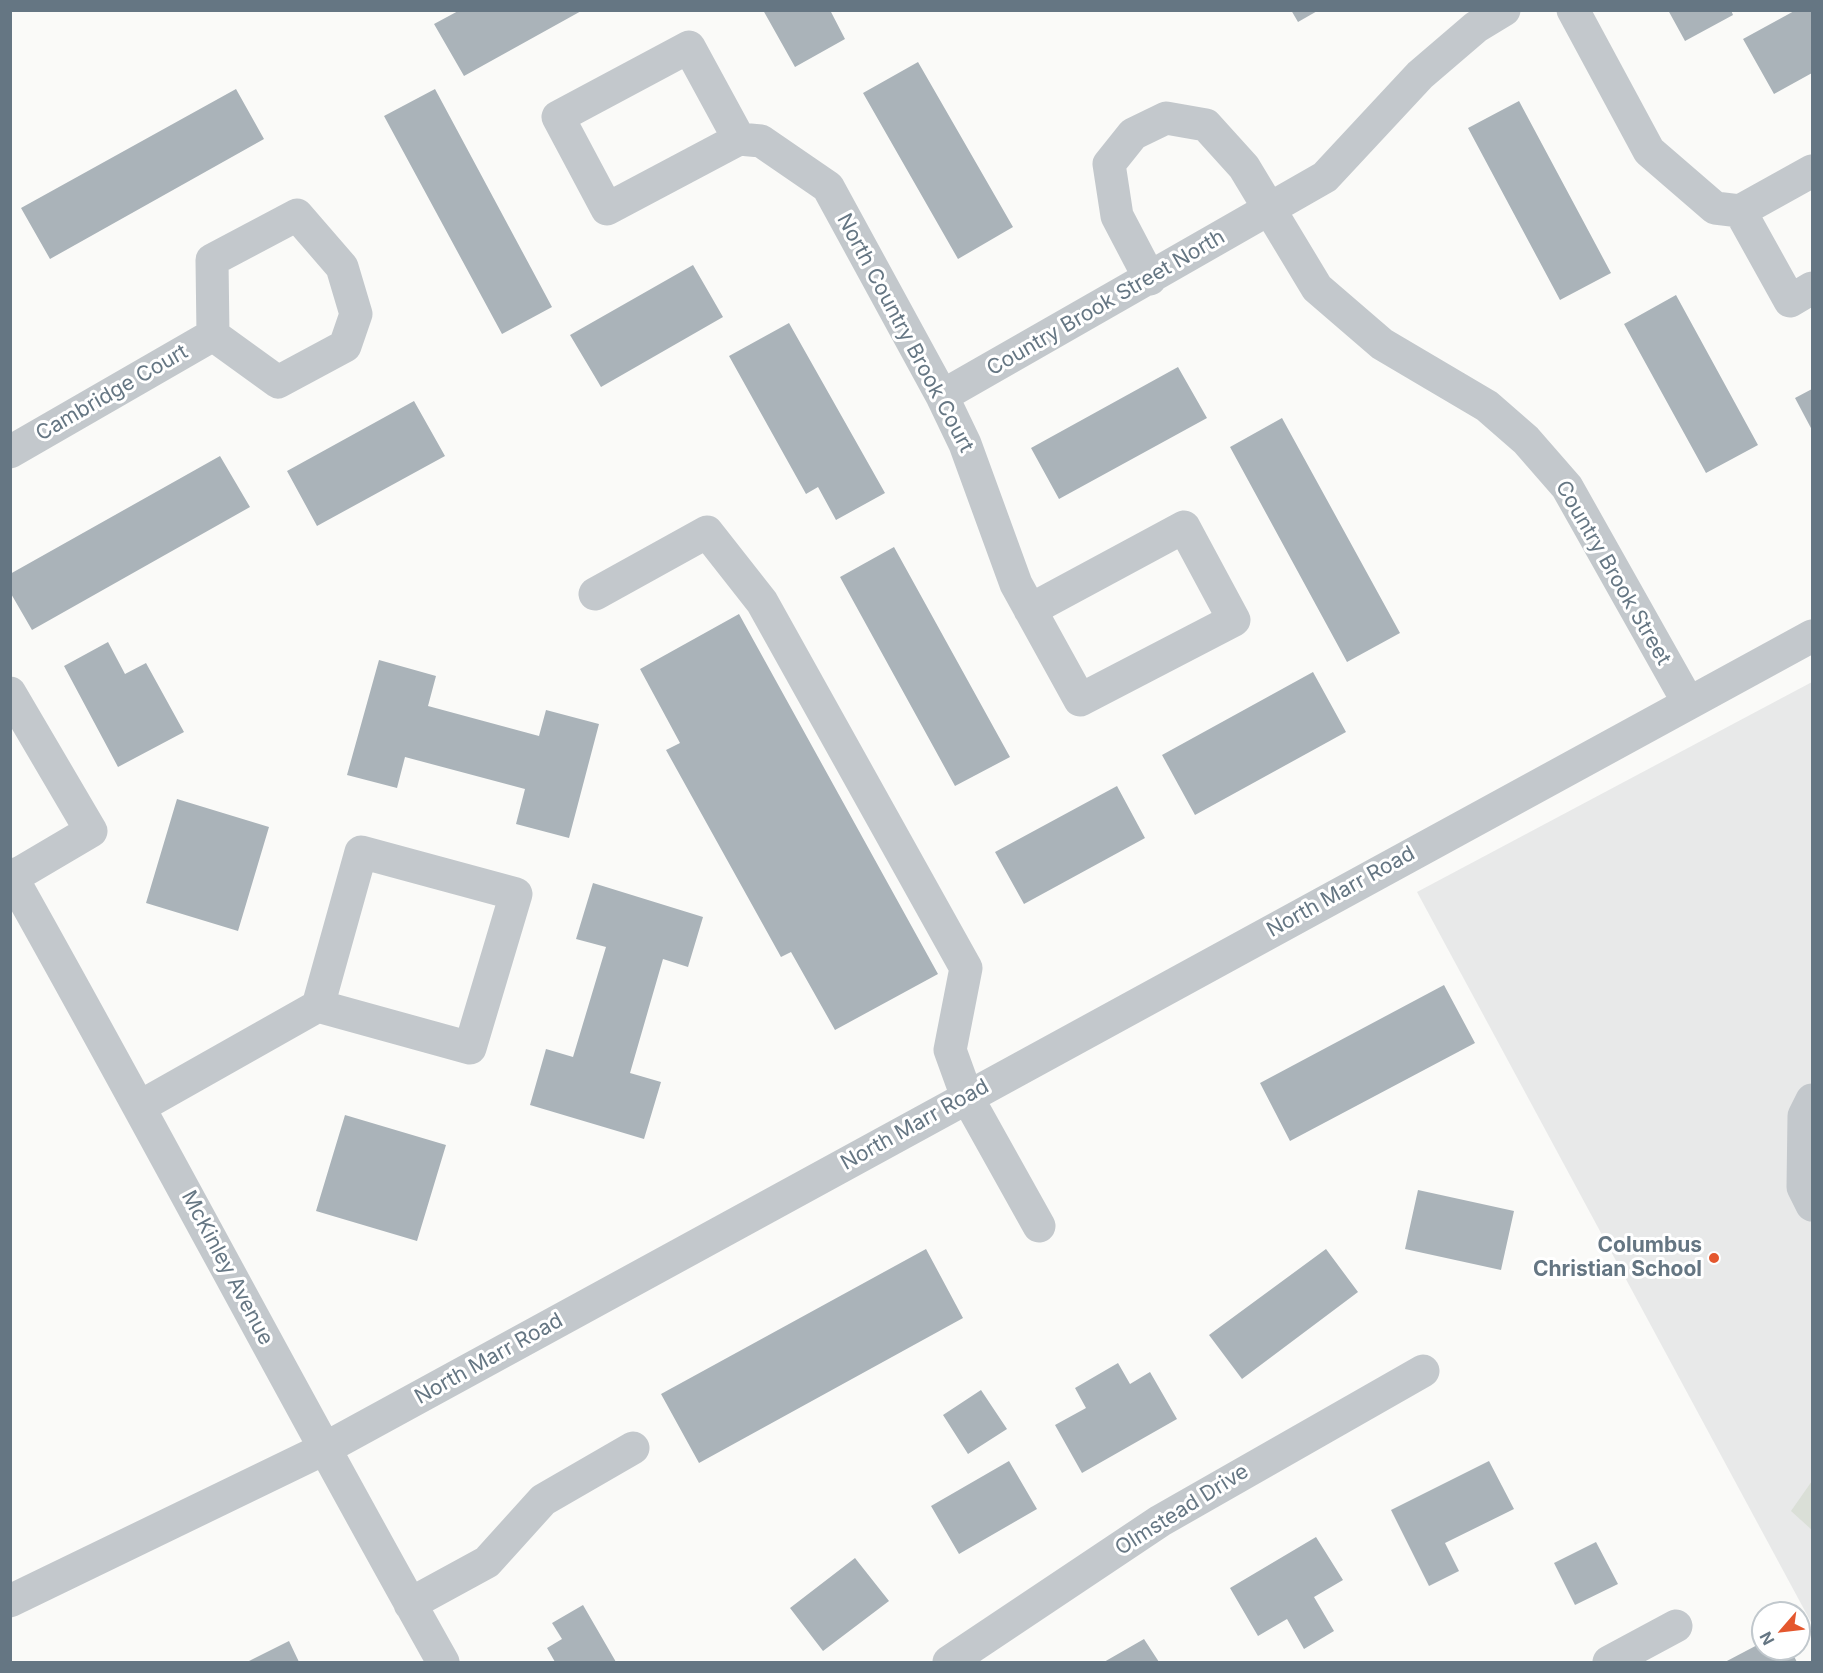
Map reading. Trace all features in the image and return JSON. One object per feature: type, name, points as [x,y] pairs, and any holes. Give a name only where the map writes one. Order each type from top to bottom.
[{"type":"street","name":"Country Brook Street North","points":[[942,396],[1271,211],[1325,177],[1420,75],[1476,27],[1504,10]]},
{"type":"street","points":[[1573,10],[1649,151],[1715,208],[1740,211],[1812,171]]},
{"type":"street","points":[[689,47],[739,139],[607,210],[558,117],[689,47]]},
{"type":"street","name":"Country Brook Street","points":[[1150,279],[1117,216],[1109,164],[1133,134],[1166,118],[1206,125],[1244,167],[1317,288],[1382,344],[1487,406],[1526,440],[1568,487],[1688,702]]},
{"type":"street","name":"North Country Brook Court","points":[[739,139],[761,141],[828,187],[942,396],[965,444],[1016,584],[1030,610],[1080,700],[1233,620],[1184,527],[1030,610]]},
{"type":"street","points":[[1740,211],[1790,301],[1812,288]]},
{"type":"street","name":"Cambridge Court","points":[[297,215],[342,267],[356,314],[345,346],[278,382],[213,335],[212,260],[297,215]]},
{"type":"street","name":"Cambridge Court","points":[[10,452],[213,335]]},
{"type":"street","points":[[595,594],[707,532],[762,602],[966,968],[950,1050],[967,1096],[1039,1226]]},
{"type":"street","name":"North Marr Road","points":[[10,1601],[324,1449],[1688,702],[1808,648]]},
{"type":"street","points":[[10,693],[92,831],[11,875]]},
{"type":"street","points":[[141,1106],[318,1006],[470,1048],[516,894],[361,852],[318,1006]]},
{"type":"street","name":"McKinley Avenue","points":[[11,875],[141,1106],[324,1449],[443,1662]]},
{"type":"street","points":[[1812,1100],[1803,1116],[1803,1187],[1812,1205]]},
{"type":"street","name":"Olmstead Drive","points":[[949,1662],[1160,1521],[1423,1371]]},
{"type":"street","points":[[410,1604],[487,1562],[543,1500],[633,1448]]},
{"type":"street","points":[[1619,1660],[1676,1626]]},
{"type":"shaded area","name":"Columbus Christian School","points":[[1812,682],[1812,1624],[1811,1601],[1800,1601],[1417,892]]},
{"type":"shaded area","points":[[1812,1481],[1812,1530],[1791,1511]]},
{"type":"building","points":[[460,10],[583,10],[464,76],[434,24]]},
{"type":"building","points":[[763,10],[830,10],[845,39],[795,67]]},
{"type":"building","points":[[1291,10],[1319,10],[1298,22]]},
{"type":"building","points":[[1668,10],[1731,10],[1733,15],[1685,41]]},
{"type":"building","points":[[1796,10],[1812,10],[1812,73],[1774,94],[1743,39]]},
{"type":"building","points":[[918,62],[1013,227],[958,259],[863,93]]},
{"type":"building","points":[[236,89],[264,139],[50,259],[21,208]]},
{"type":"building","points":[[435,89],[552,307],[502,334],[384,116]]},
{"type":"building","points":[[1519,101],[1611,273],[1560,300],[1468,128]]},
{"type":"building","points":[[693,265],[723,317],[601,387],[570,335]]},
{"type":"building","points":[[1676,295],[1758,445],[1706,473],[1624,324]]},
{"type":"building","points":[[789,323],[885,493],[836,520],[818,487],[806,494],[729,356]]},
{"type":"building","points":[[1178,367],[1207,418],[1059,499],[1031,448]]},
{"type":"building","points":[[1812,389],[1812,430],[1795,398]]},
{"type":"building","points":[[414,401],[445,456],[317,526],[287,471]]},
{"type":"building","points":[[1282,418],[1400,633],[1347,662],[1230,447]]},
{"type":"building","points":[[220,456],[250,507],[32,630],[10,592],[10,574]]},
{"type":"building","points":[[894,547],[1010,757],[955,786],[840,577]]},
{"type":"building","points":[[739,614],[938,974],[835,1030],[791,952],[781,957],[666,750],[680,743],[640,669]]},
{"type":"building","points":[[108,642],[125,674],[146,663],[184,732],[118,767],[64,666]]},
{"type":"building","points":[[379,660],[436,676],[428,706],[539,736],[546,710],[599,724],[569,838],[516,824],[525,789],[405,757],[397,788],[347,775]]},
{"type":"building","points":[[1313,672],[1346,732],[1195,815],[1162,755]]},
{"type":"building","points":[[1117,786],[1145,838],[1024,904],[995,852]]},
{"type":"building","points":[[177,799],[269,827],[238,931],[146,903]]},
{"type":"building","points":[[593,883],[703,917],[688,967],[663,959],[630,1073],[661,1082],[644,1139],[530,1105],[546,1049],[573,1057],[606,947],[576,939]]},
{"type":"building","points":[[1444,985],[1475,1043],[1290,1141],[1260,1083]]},
{"type":"building","points":[[345,1115],[446,1145],[417,1241],[316,1211]]},
{"type":"building","points":[[1418,1190],[1514,1211],[1501,1270],[1405,1249]]},
{"type":"building","points":[[926,1249],[963,1318],[699,1463],[661,1394]]},
{"type":"building","points":[[1326,1249],[1358,1292],[1242,1379],[1209,1335]]},
{"type":"building","points":[[1118,1363],[1130,1384],[1150,1372],[1177,1419],[1082,1473],[1055,1425],[1086,1408],[1075,1388]]},
{"type":"building","points":[[981,1390],[1007,1429],[968,1454],[943,1415]]},
{"type":"building","points":[[1009,1461],[1037,1509],[959,1554],[931,1506]]},
{"type":"building","points":[[1489,1461],[1514,1509],[1445,1543],[1459,1571],[1429,1586],[1391,1510]]},
{"type":"building","points":[[1316,1537],[1343,1580],[1314,1597],[1334,1631],[1304,1649],[1287,1619],[1258,1636],[1230,1588]]},
{"type":"building","points":[[1596,1542],[1618,1584],[1575,1605],[1554,1563]]},
{"type":"building","points":[[855,1558],[889,1601],[823,1651],[790,1608]]},
{"type":"building","points":[[583,1605],[616,1662],[555,1662],[547,1648],[562,1639],[552,1623]]},
{"type":"building","points":[[1144,1639],[1159,1662],[1104,1662]]},
{"type":"building","points":[[289,1641],[299,1662],[247,1662]]},
{"type":"building","points":[[1751,1648],[1751,1661],[1797,1662],[1725,1662]]},
{"type":"place","name":"Columbus Christian School","points":[[1714,1258]]}]
